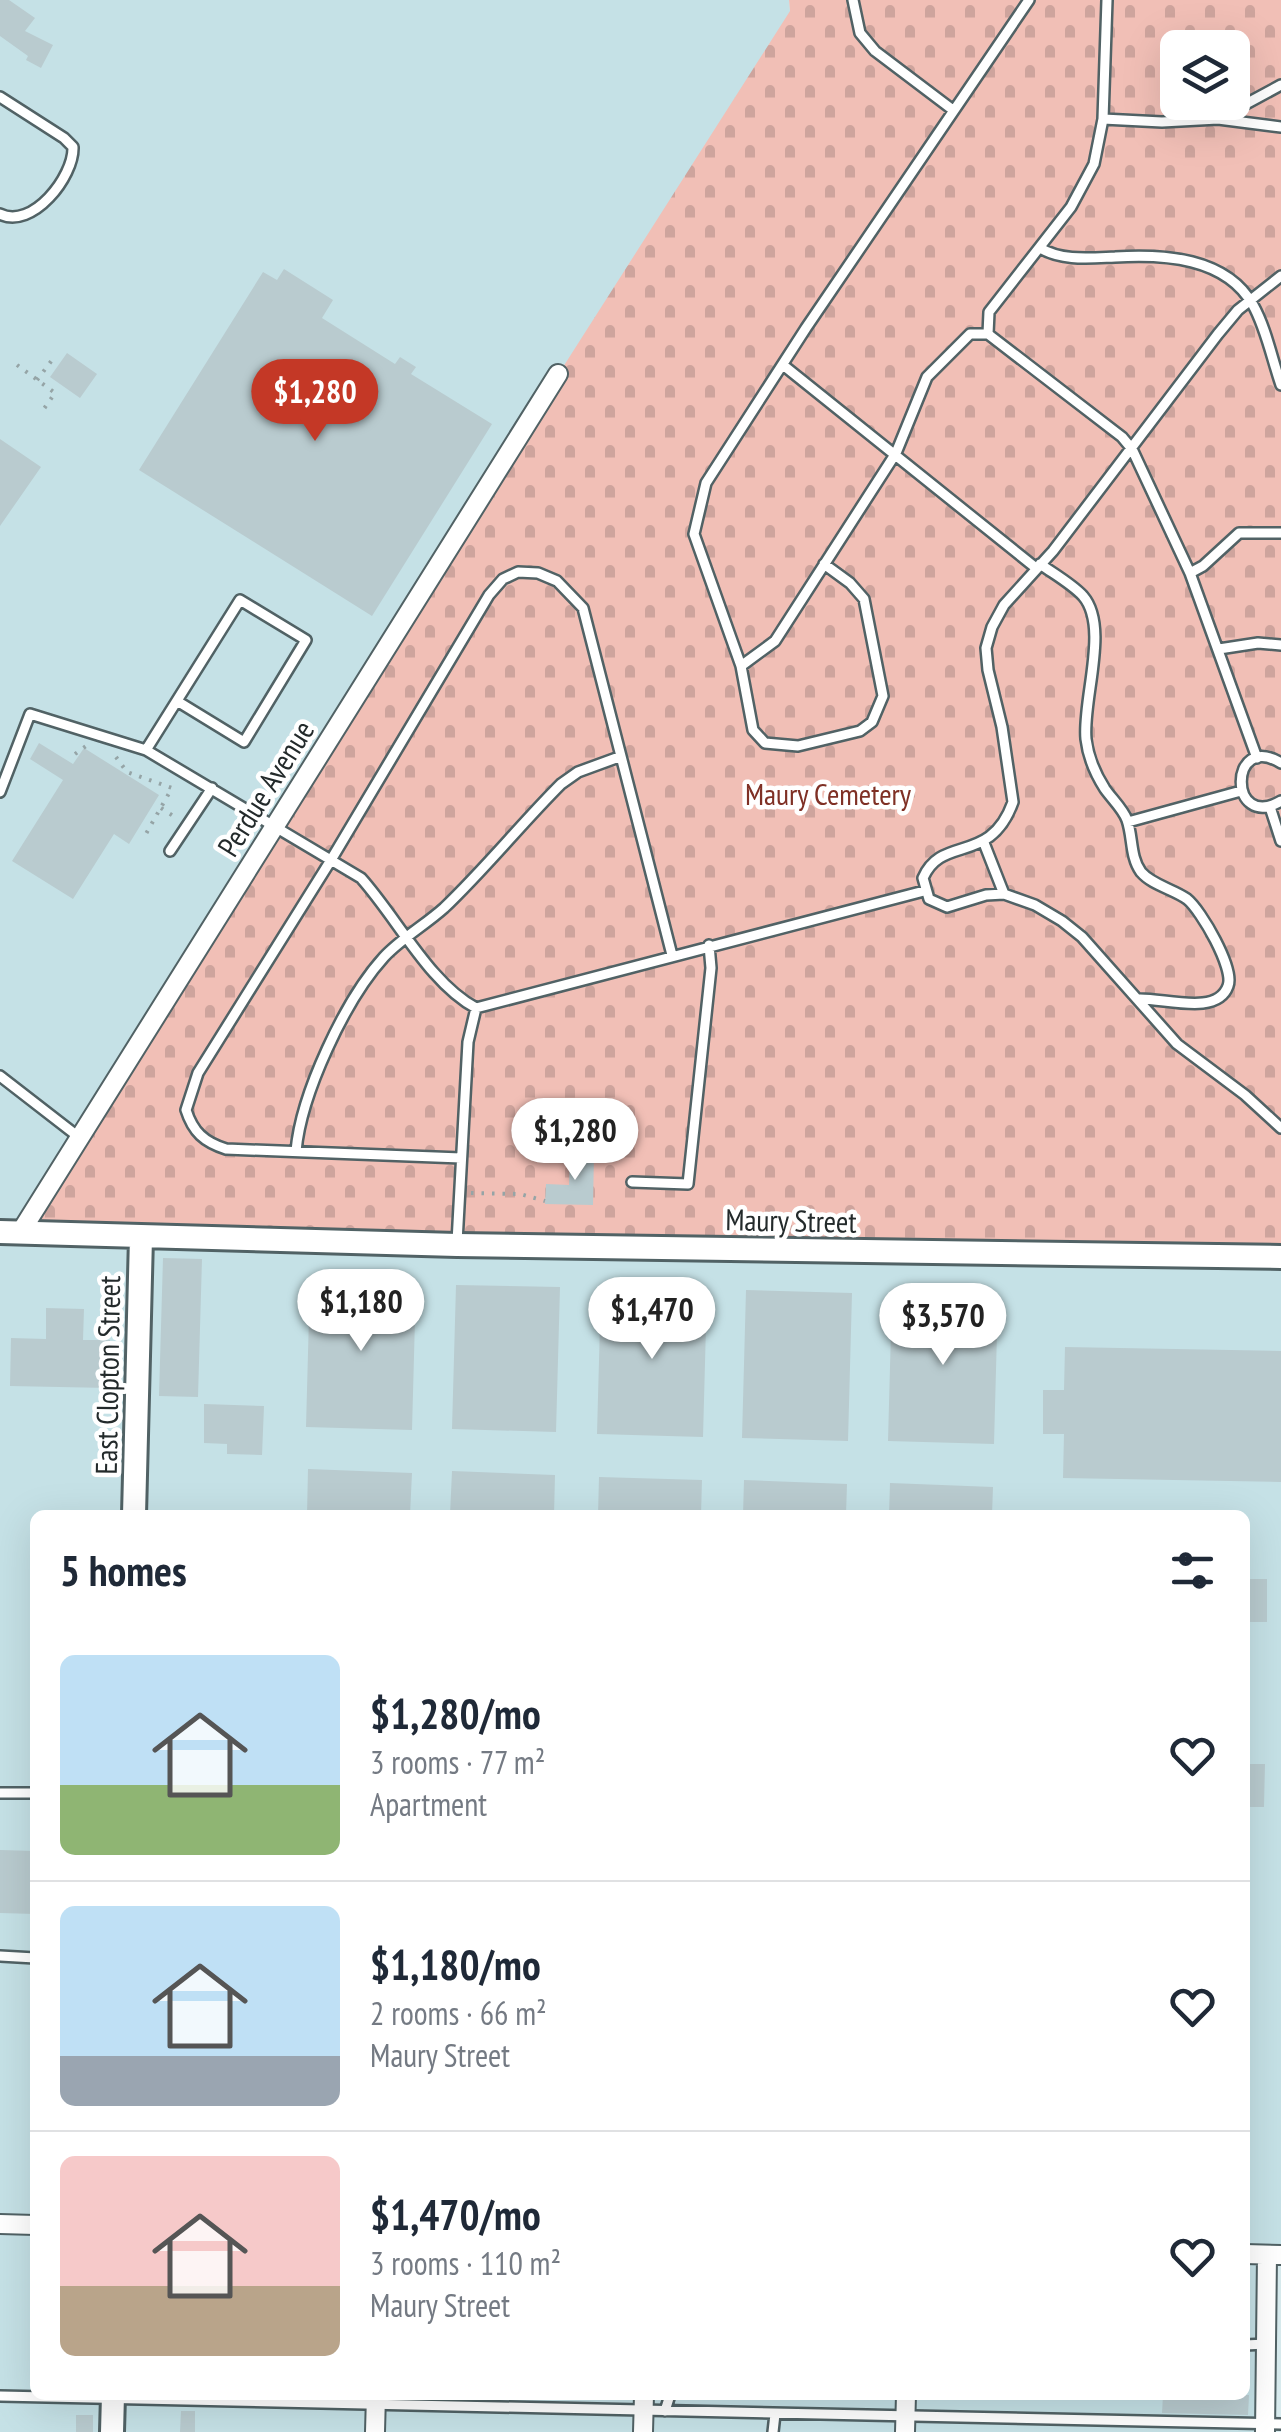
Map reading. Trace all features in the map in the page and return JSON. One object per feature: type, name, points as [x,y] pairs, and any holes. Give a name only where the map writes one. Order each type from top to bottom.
[{"type":"street","name":"Perdue Avenue","points":[[10,1233],[80,1138],[558,374]]},
{"type":"street","name":"Maury Street","points":[[10,1233],[1281,1257]]},
{"type":"street","name":"East Clopton Street","points":[[134,1510],[141,1237]]},
{"type":"street","points":[[0,2224],[30,2224]]},
{"type":"street","points":[[1270,2426],[1266,2344],[1274,2255]]},
{"type":"street","points":[[112,2400],[112,2432]]},
{"type":"street","points":[[375,2432],[376,2400]]},
{"type":"street","points":[[644,2403],[644,2432]]},
{"type":"lane","points":[[852,0],[860,34],[875,51],[954,110]]},
{"type":"lane","points":[[824,564],[864,599],[883,696],[872,722],[860,730],[798,746],[765,743],[753,730],[740,666],[694,534],[706,482],[1028,0]]},
{"type":"lane","points":[[988,334],[989,312],[1040,248],[1085,184],[1094,164],[1102,119],[1107,0]]},
{"type":"lane","points":[[1250,102],[1281,85]]},
{"type":"lane","points":[[0,97],[64,138],[73,147],[74,158],[70,169],[28,216],[17,220],[0,214]]},
{"type":"lane","points":[[1102,119],[1199,120]]},
{"type":"lane","points":[[1226,120],[1281,127]]},
{"type":"lane","points":[[1040,248],[1054,256],[1131,256],[1199,262],[1228,278],[1250,300],[1281,385]]},
{"type":"lane","points":[[1281,276],[1250,300],[1218,334],[1132,449],[1004,605],[986,648],[1013,802],[1006,821],[984,843],[948,853],[933,862],[923,878],[929,899],[946,907],[1004,894],[1035,905],[1072,929],[1177,1044],[1245,1095],[1281,1128]]},
{"type":"lane","points":[[740,666],[775,641],[896,454],[927,377],[970,334],[988,334],[1107,425],[1132,449],[1190,572],[1257,758]]},
{"type":"lane","points":[[783,365],[1038,566],[1082,595],[1093,619],[1095,637],[1086,743],[1104,787],[1128,822],[1140,870],[1194,905],[1224,958],[1230,979],[1227,991],[1207,1003],[1156,997],[1137,999]]},
{"type":"lane","points":[[1190,572],[1239,533],[1281,533]]},
{"type":"lane","points":[[461,1158],[226,1149],[210,1144],[190,1124],[186,1110],[198,1074],[332,860],[470,624],[503,579],[518,572],[557,581],[582,608],[672,955]]},
{"type":"lane","points":[[146,750],[240,600],[306,640],[244,742],[177,701]]},
{"type":"lane","points":[[1220,649],[1258,643],[1281,645]]},
{"type":"lane","points":[[0,792],[30,714],[146,750],[361,878],[441,982],[458,999],[476,1008],[924,890]]},
{"type":"lane","points":[[296,1152],[307,1099],[354,996],[380,961],[443,908],[561,784],[578,772],[620,758]]},
{"type":"lane","points":[[1281,763],[1257,758],[1240,776],[1241,791],[1254,805],[1270,806],[1281,801]]},
{"type":"lane","points":[[170,851],[212,788]]},
{"type":"lane","points":[[1128,822],[1241,791]]},
{"type":"lane","points":[[1270,806],[1281,841]]},
{"type":"lane","points":[[984,843],[1004,894]]},
{"type":"lane","points":[[632,1182],[688,1184],[711,968],[709,945]]},
{"type":"lane","points":[[457,1244],[468,1042],[476,1008]]},
{"type":"lane","points":[[0,1076],[80,1138]]},
{"type":"lane","points":[[0,1793],[30,1793]]},
{"type":"lane","points":[[0,1956],[30,1958]]},
{"type":"lane","points":[[1250,2345],[1266,2344]]},
{"type":"lane","points":[[0,2396],[30,2396]]},
{"type":"lane","points":[[376,2400],[644,2403],[665,2411],[905,2424],[1270,2426]]},
{"type":"lane","points":[[665,2411],[668,2400]]},
{"type":"lane","points":[[774,2432],[775,2414]]},
{"type":"path","points":[[37,380],[55,356]]},
{"type":"path","points":[[17,366],[56,392],[41,413]]},
{"type":"path","points":[[75,754],[84,746],[97,744]]},
{"type":"path","points":[[112,751],[127,772],[172,788],[143,838]]},
{"type":"path","points":[[161,808],[178,818]]},
{"type":"path","points":[[471,1193],[520,1194],[545,1200]]},
{"type":"shaded area","points":[[0,0],[789,0],[790,11],[1281,1256],[1281,2253],[1273,2253],[1266,2432],[0,2432]]},
{"type":"green space","name":"Maury Cemetery","points":[[789,0],[1281,0],[1281,1256],[11,1233],[790,11]]},
{"type":"building","points":[[0,0],[9,0],[35,18],[25,31],[53,45],[41,68],[0,36]]},
{"type":"building","points":[[284,269],[333,300],[322,318],[395,364],[400,357],[416,367],[411,374],[492,424],[372,616],[139,470],[263,272],[277,280]]},
{"type":"building","points":[[67,353],[97,374],[80,398],[50,377]]},
{"type":"building","points":[[0,439],[41,467],[0,526]]},
{"type":"building","points":[[39,743],[73,764],[84,748],[159,795],[129,844],[114,834],[73,899],[12,861],[63,780],[30,759]]},
{"type":"building","points":[[570,1152],[594,1153],[593,1205],[545,1204],[546,1184],[569,1185]]},
{"type":"building","points":[[163,1258],[202,1259],[198,1397],[159,1396]]},
{"type":"building","points":[[310,1279],[416,1282],[412,1430],[306,1427]]},
{"type":"building","points":[[456,1285],[560,1287],[556,1432],[452,1429]]},
{"type":"building","points":[[601,1287],[707,1289],[703,1437],[597,1434]]},
{"type":"building","points":[[746,1290],[852,1293],[848,1441],[742,1438]]},
{"type":"building","points":[[892,1293],[998,1296],[994,1444],[888,1441]]},
{"type":"building","points":[[46,1308],[84,1309],[83,1340],[110,1340],[109,1388],[10,1386],[11,1338],[46,1339]]},
{"type":"building","points":[[1065,1347],[1281,1351],[1281,1482],[1063,1478],[1064,1434],[1043,1434],[1043,1390],[1064,1390]]},
{"type":"building","points":[[204,1404],[264,1406],[262,1455],[227,1454],[227,1444],[204,1443]]},
{"type":"building","points":[[308,1469],[412,1473],[410,1510],[307,1510]]},
{"type":"building","points":[[452,1471],[555,1475],[554,1510],[450,1510]]},
{"type":"building","points":[[599,1477],[702,1480],[701,1510],[598,1510]]},
{"type":"building","points":[[744,1480],[847,1484],[846,1510],[743,1510]]},
{"type":"building","points":[[890,1483],[993,1487],[992,1510],[889,1510]]},
{"type":"building","points":[[1250,1579],[1267,1579],[1267,1622],[1250,1622]]},
{"type":"building","points":[[1250,1764],[1265,1764],[1264,1807],[1250,1807]]},
{"type":"building","points":[[0,1850],[30,1851],[30,1914],[0,1913]]},
{"type":"building","points":[[1163,2400],[1249,2400],[1248,2415],[1162,2413]]},
{"type":"building","points":[[181,2411],[195,2411],[195,2432],[180,2432]]},
{"type":"building","points":[[76,2415],[93,2415],[93,2432],[76,2432]]}]
